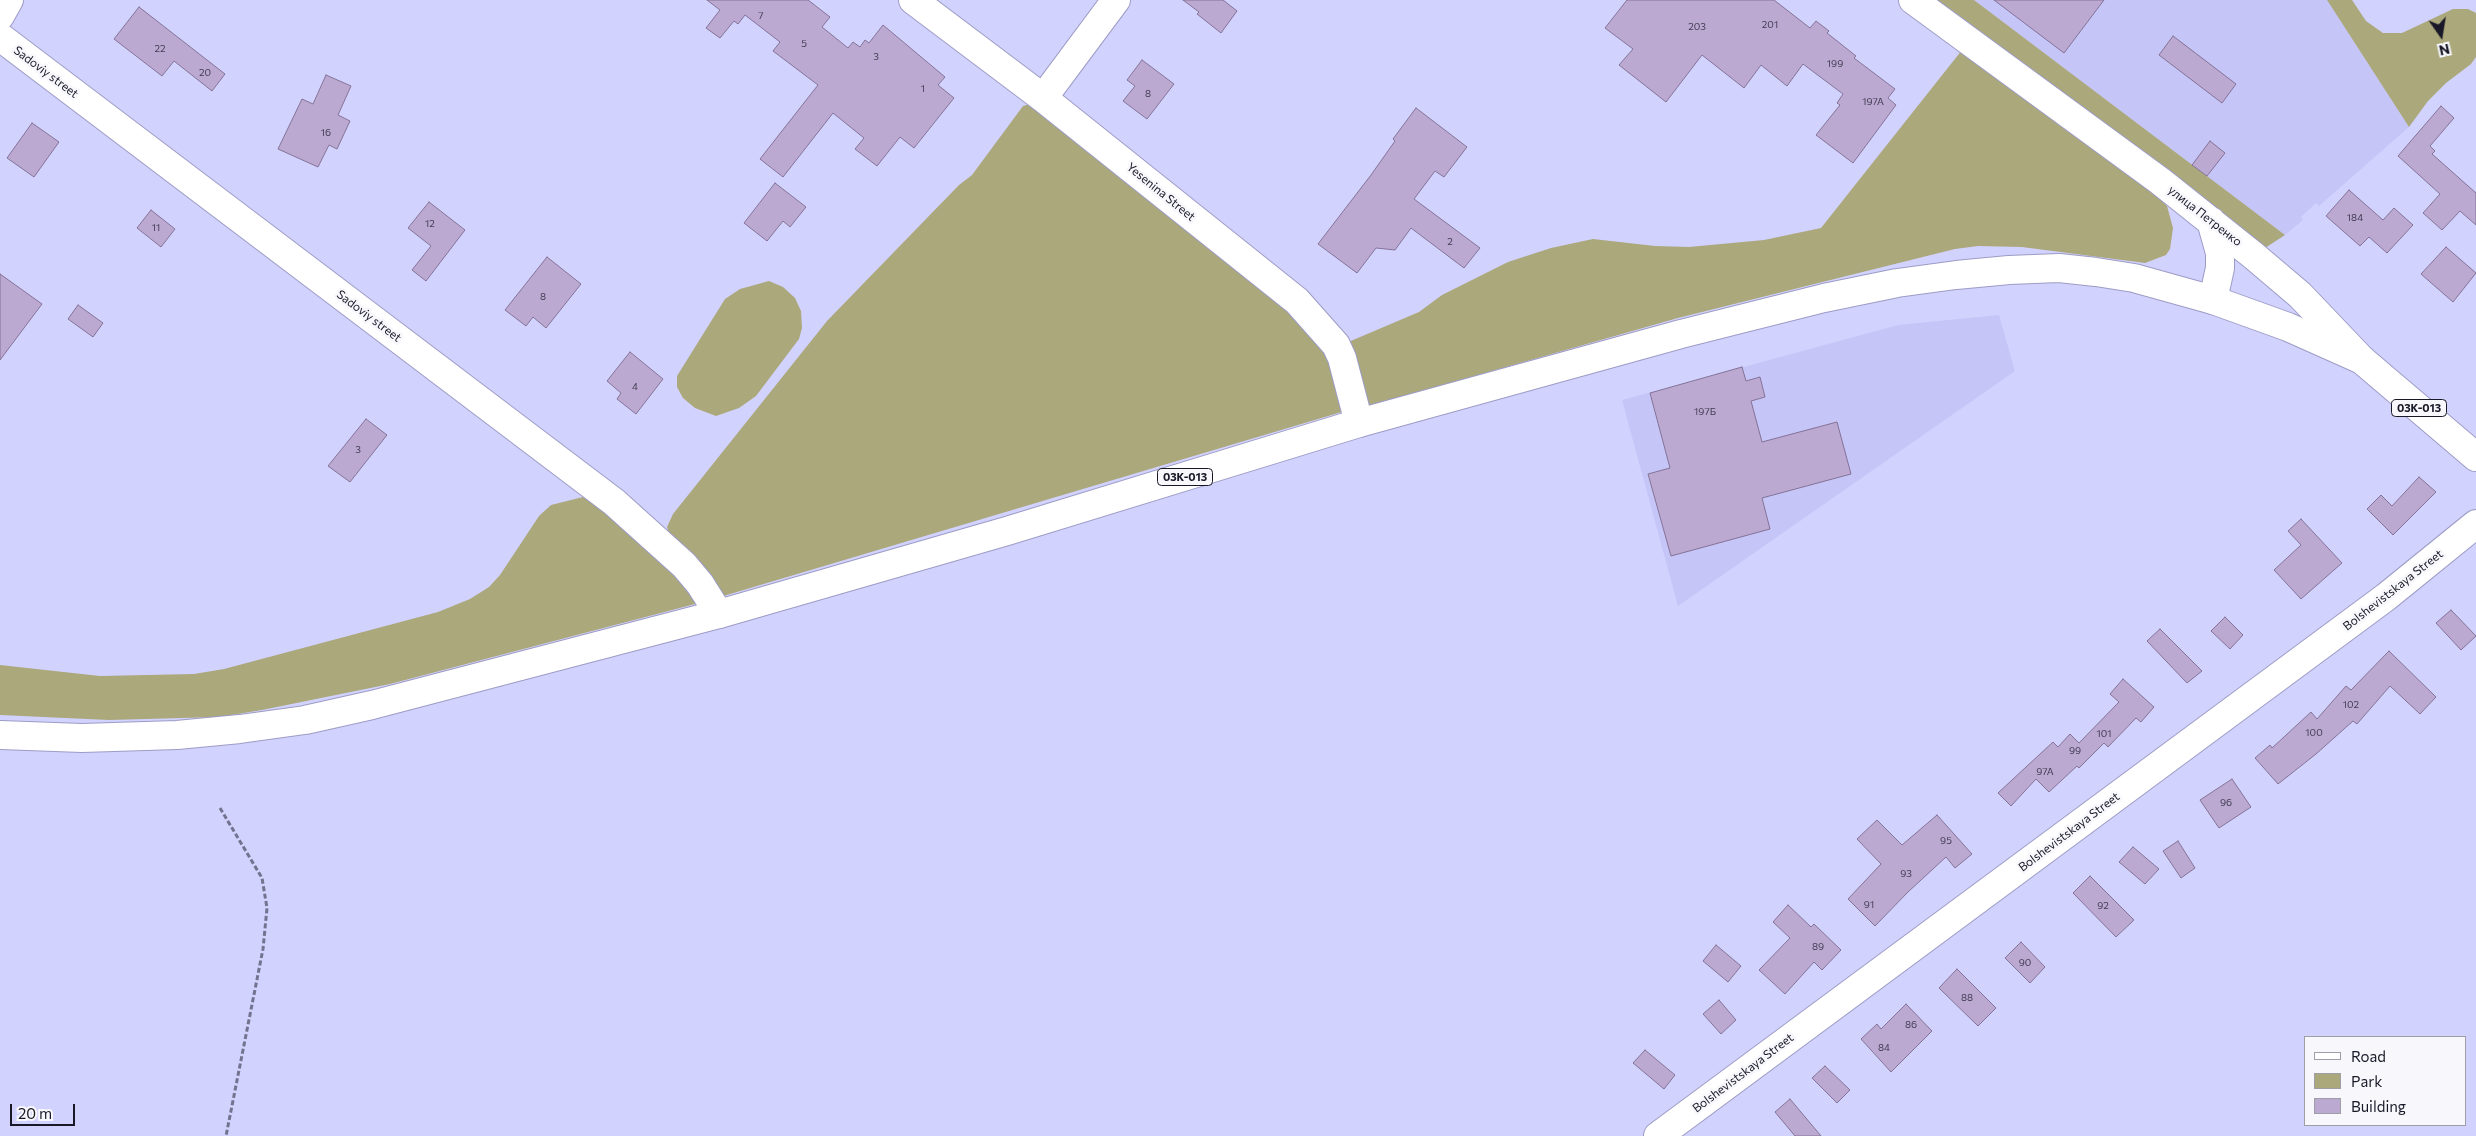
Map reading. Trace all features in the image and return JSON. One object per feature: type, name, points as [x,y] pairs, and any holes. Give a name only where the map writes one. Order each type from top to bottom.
[{"type":"street","points":[[0,16],[9,0]]},
{"type":"street","name":"Yesenina Street","points":[[912,0],[1043,98],[1297,301],[1329,335],[1342,358],[1360,423]]},
{"type":"street","points":[[1043,98],[1116,0]]},
{"type":"street","name":"улица Петренко","points":[[1913,0],[2160,181],[2211,221],[2300,295],[2362,360],[2476,457]]},
{"type":"street","name":"Sadoviy street","points":[[0,37],[614,502],[684,565],[700,584],[719,614]]},
{"type":"street","points":[[2211,221],[2220,253],[2220,268],[2213,300]]},
{"type":"street","name":"03К-013","points":[[0,735],[82,738],[177,735],[240,730],[305,720],[372,705],[719,614],[1007,531],[1360,423],[1680,334],[1824,298],[1907,282],[2009,270],[2059,268],[2134,278],[2213,300],[2288,327],[2362,360]]},
{"type":"street","name":"Bolshevistskaya Street","points":[[1658,1136],[2378,603],[2476,524]]},
{"type":"path","points":[[220,808],[262,878],[267,908],[263,949],[226,1136]]},
{"type":"shaded area","points":[[1974,0],[2327,0],[2409,127],[2319,206],[2316,203],[2301,217],[2303,220],[2285,235]]},
{"type":"shaded area","points":[[1999,315],[2015,371],[1678,606],[1622,400],[1898,325]]},
{"type":"green space","points":[[1932,0],[1974,0],[2285,235],[2265,248]]},
{"type":"green space","points":[[2327,0],[2352,0],[2366,21],[2383,33],[2402,33],[2453,9],[2468,9],[2476,13],[2476,57],[2471,64],[2446,83],[2428,101],[2409,127]]},
{"type":"green space","points":[[1962,50],[2167,206],[2173,228],[2170,249],[2166,255],[2145,263],[2022,247],[1978,246],[1955,249],[1678,318],[1369,406],[1346,343],[1419,312],[1442,295],[1508,262],[1551,248],[1593,239],[1655,246],[1689,247],[1764,240],[1821,228]]},
{"type":"green space","points":[[1030,104],[1264,289],[1325,343],[1345,411],[720,597],[669,535],[667,527],[673,514],[827,321],[959,185],[972,175],[1023,106]]},
{"type":"green space","points":[[769,281],[783,287],[795,298],[801,311],[802,328],[799,339],[756,396],[739,408],[716,416],[695,408],[683,398],[677,387],[677,376],[725,299],[740,289]]},
{"type":"green space","points":[[583,497],[599,502],[697,595],[695,604],[390,684],[219,717],[109,720],[0,715],[0,665],[100,676],[194,674],[224,669],[438,612],[470,599],[489,587],[500,575],[539,516],[551,505]]},
{"type":"building","points":[[707,0],[808,0],[830,17],[822,27],[848,48],[853,42],[860,47],[865,40],[869,43],[883,25],[945,77],[938,85],[954,98],[914,148],[900,137],[877,166],[855,149],[864,138],[833,113],[783,177],[760,159],[818,85],[773,51],[780,42],[745,15],[738,24],[734,21],[720,38],[706,28],[720,10]]},
{"type":"building","points":[[1183,0],[1223,0],[1237,11],[1221,33]]},
{"type":"building","points":[[1627,0],[1774,0],[1810,28],[1816,21],[1829,31],[1827,33],[1856,56],[1854,58],[1895,89],[1888,98],[1896,105],[1853,163],[1816,135],[1840,105],[1837,103],[1843,94],[1803,64],[1787,86],[1761,65],[1744,88],[1702,55],[1666,102],[1619,65],[1633,49],[1605,28]]},
{"type":"building","points":[[1994,0],[2104,0],[2064,53]]},
{"type":"building","points":[[139,7],[225,74],[212,91],[174,61],[162,76],[114,39]]},
{"type":"building","points":[[2173,36],[2236,84],[2222,103],[2159,55]]},
{"type":"building","points":[[1142,60],[1174,84],[1147,119],[1123,101],[1135,86],[1127,80]]},
{"type":"building","points":[[326,75],[351,86],[338,115],[350,121],[337,149],[329,145],[318,167],[278,149],[302,99],[313,104]]},
{"type":"building","points":[[2441,106],[2454,118],[2430,146],[2435,151],[2432,154],[2476,193],[2476,225],[2460,211],[2442,230],[2423,213],[2440,194],[2398,156]]},
{"type":"building","points":[[1416,108],[1467,147],[1444,177],[1435,171],[1414,199],[1480,248],[1464,268],[1411,228],[1395,250],[1376,248],[1357,273],[1318,244],[1371,175],[1395,141],[1393,139]]},
{"type":"building","points":[[32,123],[59,142],[34,177],[7,158]]},
{"type":"building","points":[[2210,141],[2225,153],[2207,176],[2192,165]]},
{"type":"building","points":[[775,183],[806,207],[790,227],[783,221],[767,241],[744,223]]},
{"type":"building","points":[[2349,190],[2383,220],[2394,208],[2413,225],[2387,253],[2369,237],[2360,246],[2326,216]]},
{"type":"building","points":[[429,202],[465,230],[426,281],[412,270],[431,246],[408,228]]},
{"type":"building","points":[[151,210],[175,229],[161,247],[137,228]]},
{"type":"building","points":[[2446,247],[2476,273],[2453,302],[2421,274]]},
{"type":"building","points":[[547,257],[581,284],[546,328],[533,317],[526,326],[505,310]]},
{"type":"building","points":[[0,274],[42,304],[0,360]]},
{"type":"building","points":[[78,305],[103,323],[93,337],[68,319]]},
{"type":"building","points":[[630,352],[663,379],[636,414],[617,399],[621,393],[607,381]]},
{"type":"building","points":[[1742,367],[1746,381],[1760,377],[1765,397],[1751,401],[1762,442],[1837,422],[1851,474],[1762,498],[1770,529],[1671,556],[1648,474],[1670,468],[1650,393]]},
{"type":"building","points":[[366,419],[387,435],[350,482],[328,466]]},
{"type":"building","points":[[2419,477],[2436,492],[2393,535],[2367,509],[2381,495],[2392,506]]},
{"type":"building","points":[[2301,519],[2342,563],[2301,599],[2274,570],[2301,545],[2288,531]]},
{"type":"building","points":[[2451,610],[2476,636],[2461,650],[2436,623]]},
{"type":"building","points":[[2225,617],[2243,635],[2230,649],[2211,631]]},
{"type":"building","points":[[2160,629],[2202,671],[2187,683],[2147,641]]},
{"type":"building","points":[[2389,651],[2436,697],[2420,714],[2390,686],[2357,724],[2353,721],[2278,784],[2255,758],[2270,745],[2272,748],[2311,712],[2317,719],[2346,686],[2351,690]]},
{"type":"building","points":[[2123,679],[2154,707],[2141,722],[2136,718],[2108,747],[2104,743],[2079,768],[2077,766],[2049,792],[2036,779],[2011,806],[1998,793],[2053,742],[2058,747],[2070,734],[2079,743],[2119,702],[2110,694]]},
{"type":"building","points":[[2232,779],[2251,807],[2219,828],[2200,800]]},
{"type":"building","points":[[1937,815],[1972,854],[1955,868],[1946,857],[1875,926],[1848,899],[1881,864],[1857,839],[1877,820],[1902,845]]},
{"type":"building","points":[[2178,841],[2195,868],[2181,878],[2163,851]]},
{"type":"building","points":[[2133,847],[2159,869],[2145,884],[2119,862]]},
{"type":"building","points":[[2090,876],[2134,920],[2116,937],[2073,893]]},
{"type":"building","points":[[1788,905],[1811,927],[1814,924],[1841,950],[1822,970],[1814,962],[1785,994],[1759,970],[1790,938],[1773,922]]},
{"type":"building","points":[[2021,942],[2045,967],[2030,983],[2005,958]]},
{"type":"building","points":[[1716,945],[1741,966],[1728,982],[1703,961]]},
{"type":"building","points":[[1957,969],[1996,1008],[1978,1026],[1939,988]]},
{"type":"building","points":[[1719,1000],[1736,1020],[1721,1034],[1703,1014]]},
{"type":"building","points":[[1906,1004],[1932,1031],[1891,1072],[1861,1039],[1877,1024],[1881,1029]]},
{"type":"building","points":[[1645,1050],[1675,1075],[1664,1089],[1633,1063]]},
{"type":"building","points":[[1825,1066],[1850,1090],[1837,1103],[1812,1078]]},
{"type":"building","points":[[1790,1099],[1821,1136],[1795,1136],[1775,1112]]}]
